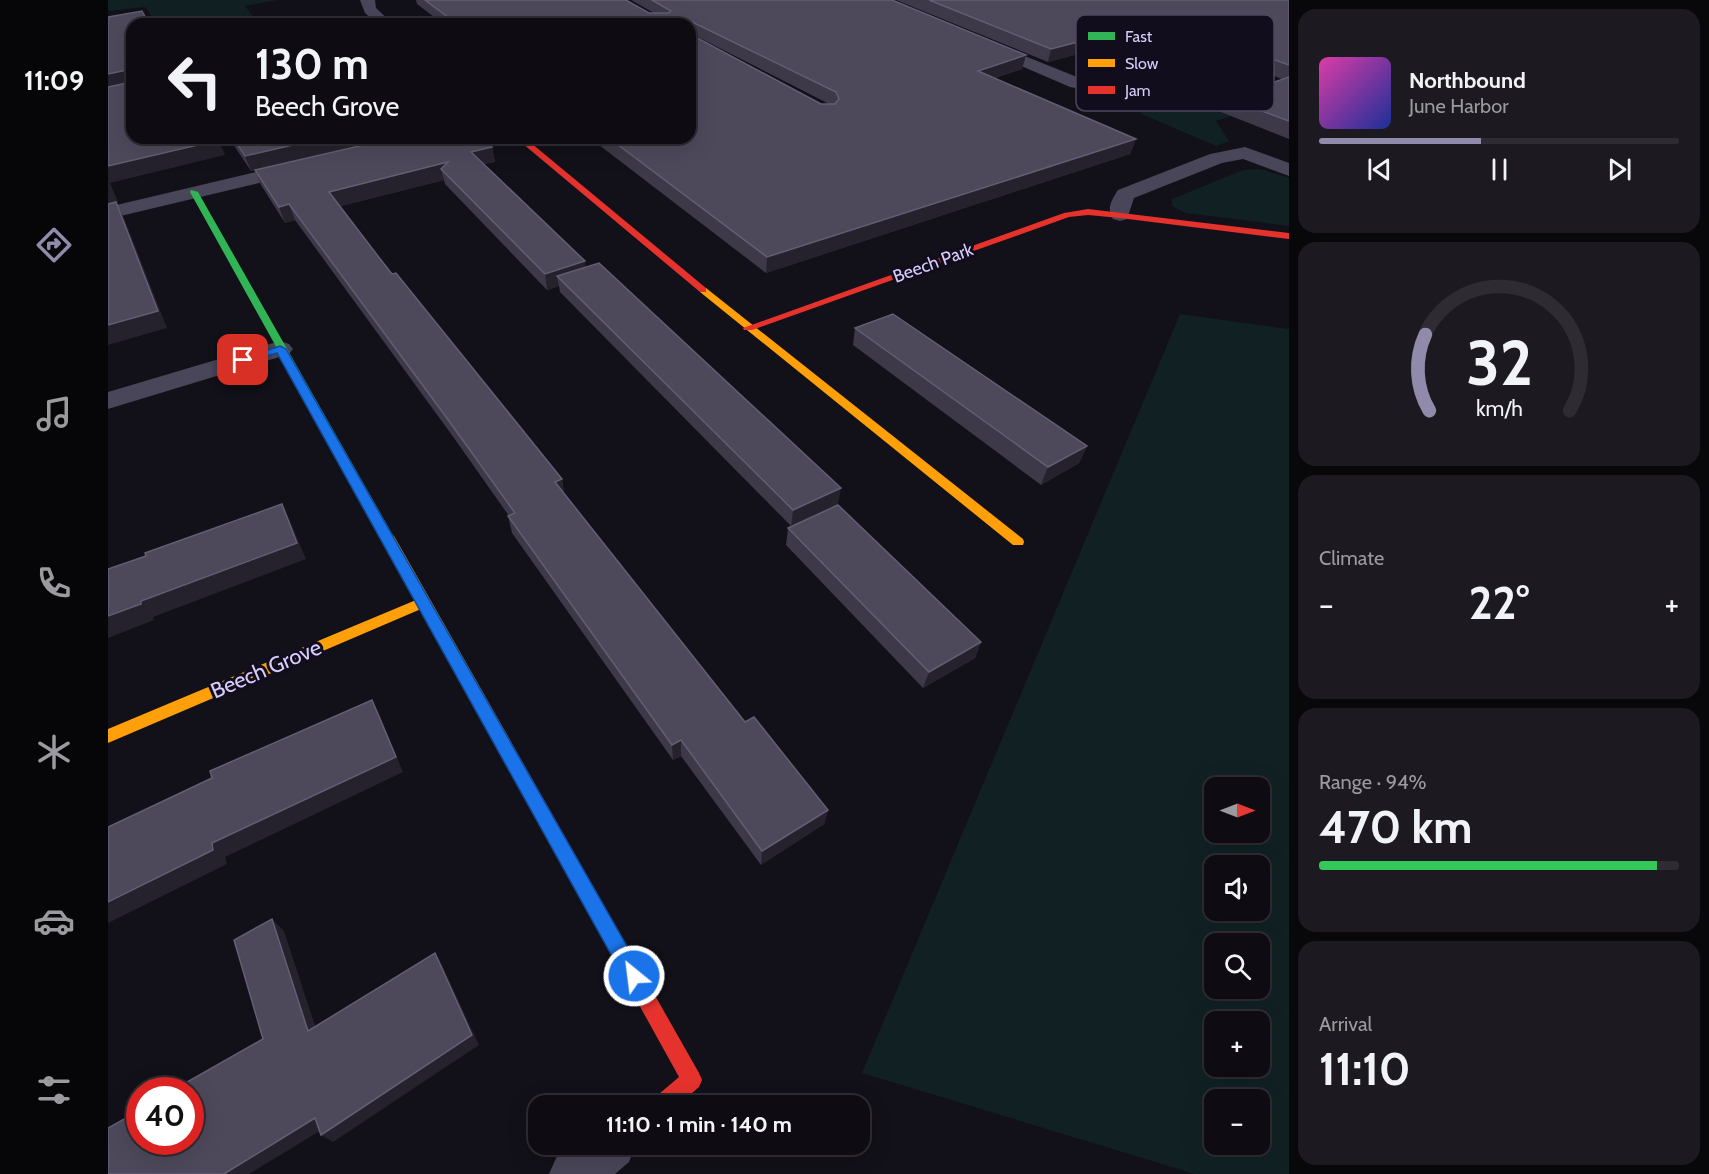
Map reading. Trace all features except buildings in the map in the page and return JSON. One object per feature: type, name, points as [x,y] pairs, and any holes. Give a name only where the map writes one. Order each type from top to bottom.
[{"type":"street","points":[[368,0],[366,1],[370,10],[379,18]]},
{"type":"street","points":[[966,37],[1076,83]]},
{"type":"street","points":[[527,144],[748,328],[1018,542]]},
{"type":"street","points":[[1120,215],[1119,208],[1125,194],[1216,158],[1245,153],[1289,170]]},
{"type":"street","points":[[108,213],[322,162]]},
{"type":"street","points":[[194,192],[692,1080],[674,1095]]},
{"type":"street","name":"Beech Park","points":[[748,328],[1067,215],[1088,212],[1120,215],[1289,236]]},
{"type":"street","points":[[108,401],[280,349]]},
{"type":"street","name":"Beech Grove","points":[[108,736],[424,602]]},
{"type":"street","points":[[575,1174],[598,1155]]},
{"type":"shaded area","points":[[108,0],[277,0],[245,6],[254,18],[153,18],[145,7],[108,11]]},
{"type":"shaded area","points":[[1136,6],[1160,15],[1143,15]]},
{"type":"shaded area","points":[[1274,57],[1289,63],[1274,66]]},
{"type":"shaded area","points":[[1145,111],[1246,111],[1216,121],[1229,141],[1216,146],[1139,113]]},
{"type":"shaded area","points":[[1260,169],[1289,178],[1289,226],[1186,213],[1172,206],[1172,199],[1243,170]]},
{"type":"shaded area","points":[[1180,314],[1289,329],[1289,1174],[1195,1174],[862,1073]]},
{"type":"traffic: fast","points":[[194,192],[389,539]]},
{"type":"traffic: slow","points":[[703,290],[1018,542]]},
{"type":"traffic: slow","points":[[389,539],[504,745]]},
{"type":"traffic: slow","points":[[108,736],[424,602]]},
{"type":"traffic: jam","points":[[527,144],[703,290]]},
{"type":"traffic: jam","points":[[748,328],[1067,215],[1088,212],[1120,215],[1289,236]]},
{"type":"traffic: jam","points":[[504,745],[692,1080],[674,1095]]},
{"type":"route","points":[[243,360],[280,349],[634,976]]}]
